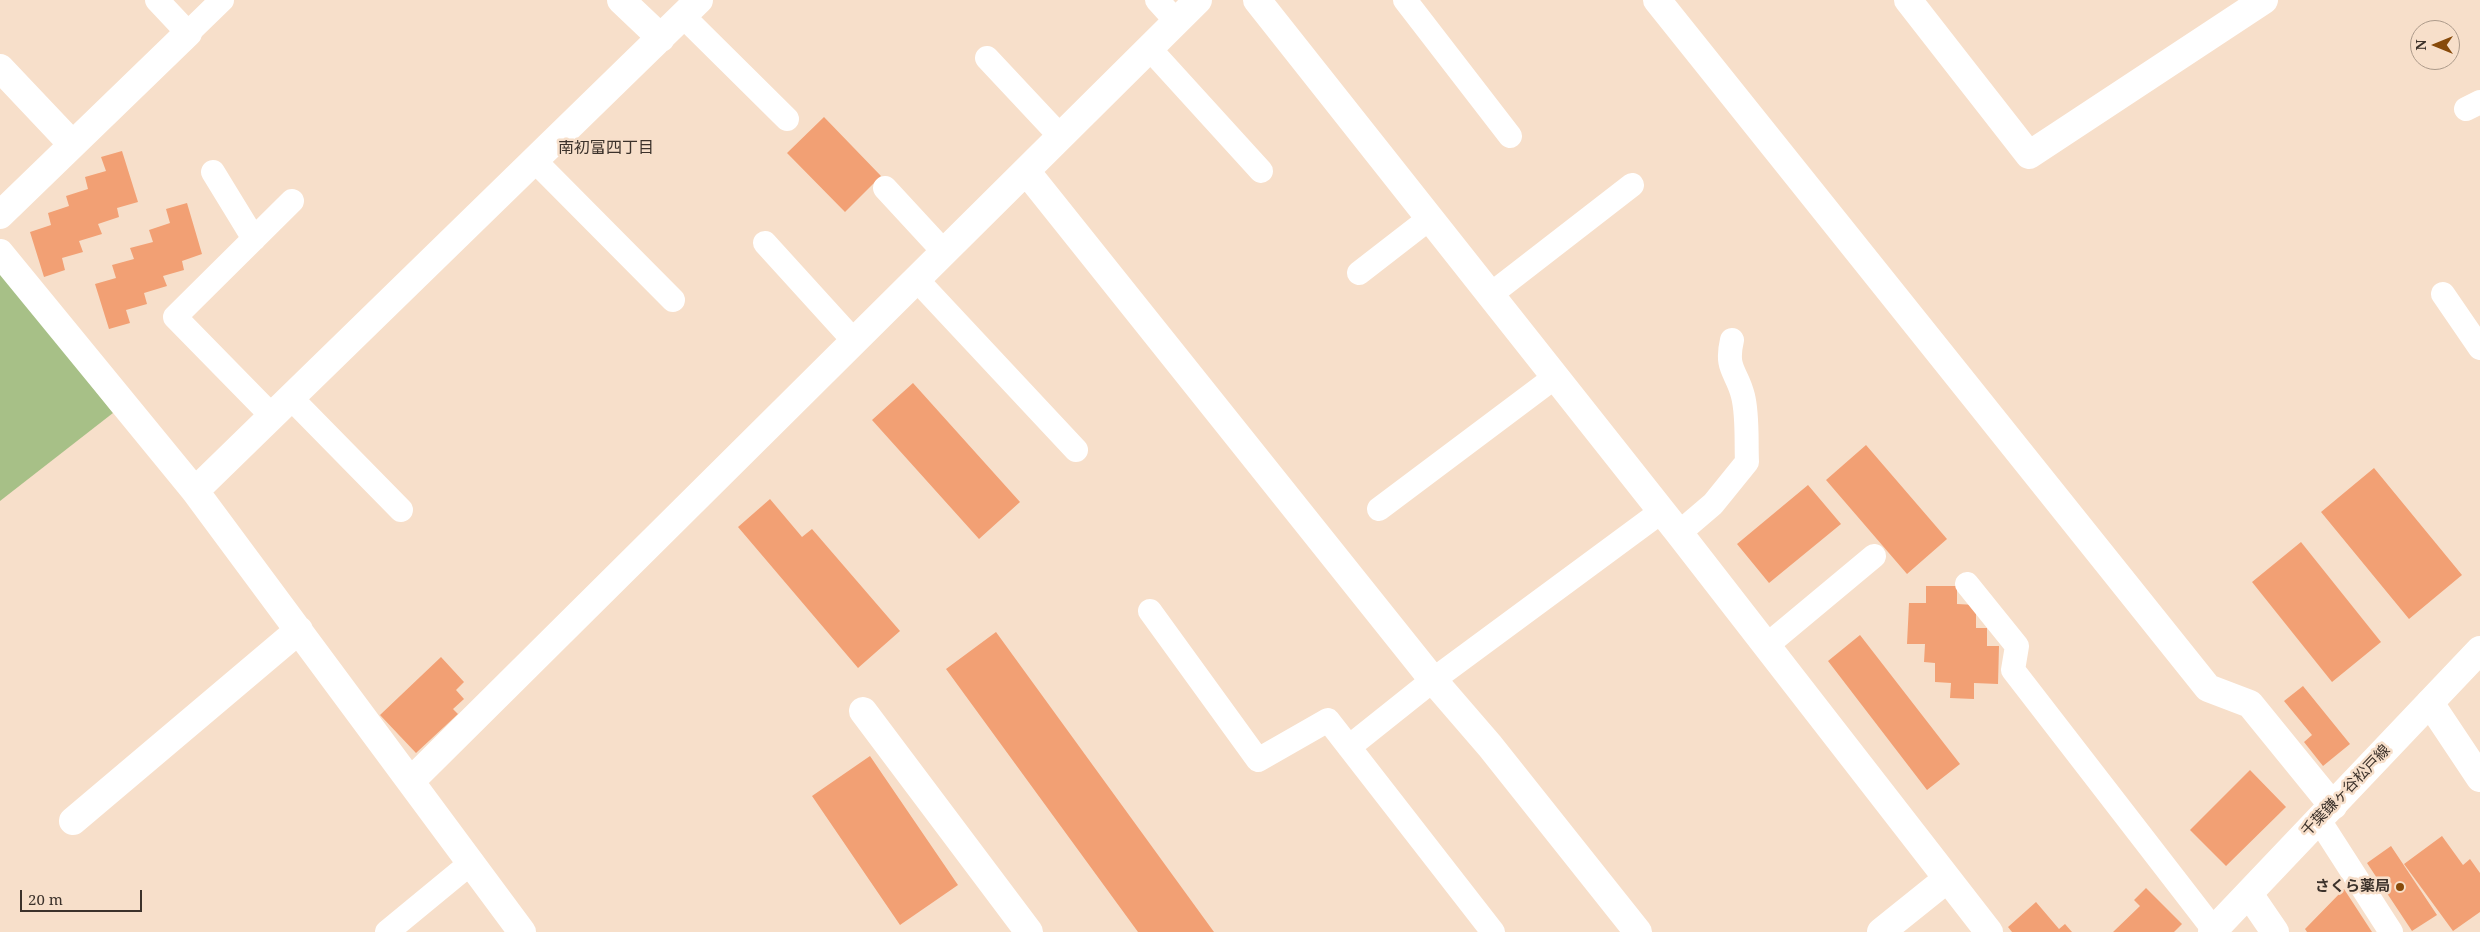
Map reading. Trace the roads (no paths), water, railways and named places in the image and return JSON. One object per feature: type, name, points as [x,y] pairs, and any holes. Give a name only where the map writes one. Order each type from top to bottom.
[{"type":"street","points":[[620,0],[661,38]]},
{"type":"street","points":[[412,780],[1198,0]]},
{"type":"street","points":[[1257,0],[1662,511],[1989,932]]},
{"type":"street","points":[[1657,0],[2208,688],[2250,704],[2326,813]]},
{"type":"street","points":[[1908,0],[2029,155],[2264,0]]},
{"type":"street","points":[[195,491],[691,8]]},
{"type":"street","points":[[0,215],[188,33]]},
{"type":"street","points":[[0,68],[72,144]]},
{"type":"street","points":[[1026,171],[1432,680],[1490,746],[1638,932]]},
{"type":"street","points":[[0,253],[195,491],[412,780],[522,932]]},
{"type":"street","points":[[73,821],[299,630]]},
{"type":"street","name":"千葉鎌ヶ谷松戸線","points":[[2213,931],[2480,650]]},
{"type":"street","points":[[2430,703],[2480,778]]},
{"type":"street","points":[[863,711],[1029,932]]},
{"type":"street","points":[[1880,932],[1947,879]]},
{"type":"street","points":[[2249,894],[2276,932]]},
{"type":"lane","points":[[157,0],[188,33],[222,0]]},
{"type":"lane","points":[[1157,0],[1176,21]]},
{"type":"lane","points":[[1405,0],[1510,136]]},
{"type":"lane","points":[[691,8],[787,120]]},
{"type":"lane","points":[[1149,48],[1261,170]]},
{"type":"lane","points":[[987,58],[1060,137]]},
{"type":"lane","points":[[534,160],[673,300]]},
{"type":"lane","points":[[213,172],[254,239]]},
{"type":"lane","points":[[1490,295],[1632,185]]},
{"type":"lane","points":[[885,188],[945,253]]},
{"type":"lane","points":[[292,201],[175,317],[401,510]]},
{"type":"lane","points":[[1359,273],[1430,218]]},
{"type":"lane","points":[[766,243],[855,342]]},
{"type":"lane","points":[[917,280],[1076,450]]},
{"type":"lane","points":[[2443,294],[2480,348]]},
{"type":"lane","points":[[1678,533],[1713,504],[1747,462],[1743,396],[1732,372],[1728,356],[1732,340]]},
{"type":"lane","points":[[1379,509],[1554,377]]},
{"type":"lane","points":[[1349,747],[1432,680],[1662,511]]},
{"type":"lane","points":[[1766,646],[1874,556]]},
{"type":"lane","points":[[1967,584],[2016,646],[2013,670],[2213,931]]},
{"type":"lane","points":[[1150,611],[1258,760],[1328,720],[1493,932]]},
{"type":"lane","points":[[2326,813],[2391,932]]},
{"type":"lane","points":[[388,932],[472,862]]},
{"type":"place","name":"さくら薬局","points":[[2400,887]]},
{"type":"district","name":"南初富四丁目","points":[[606,148]]}]
